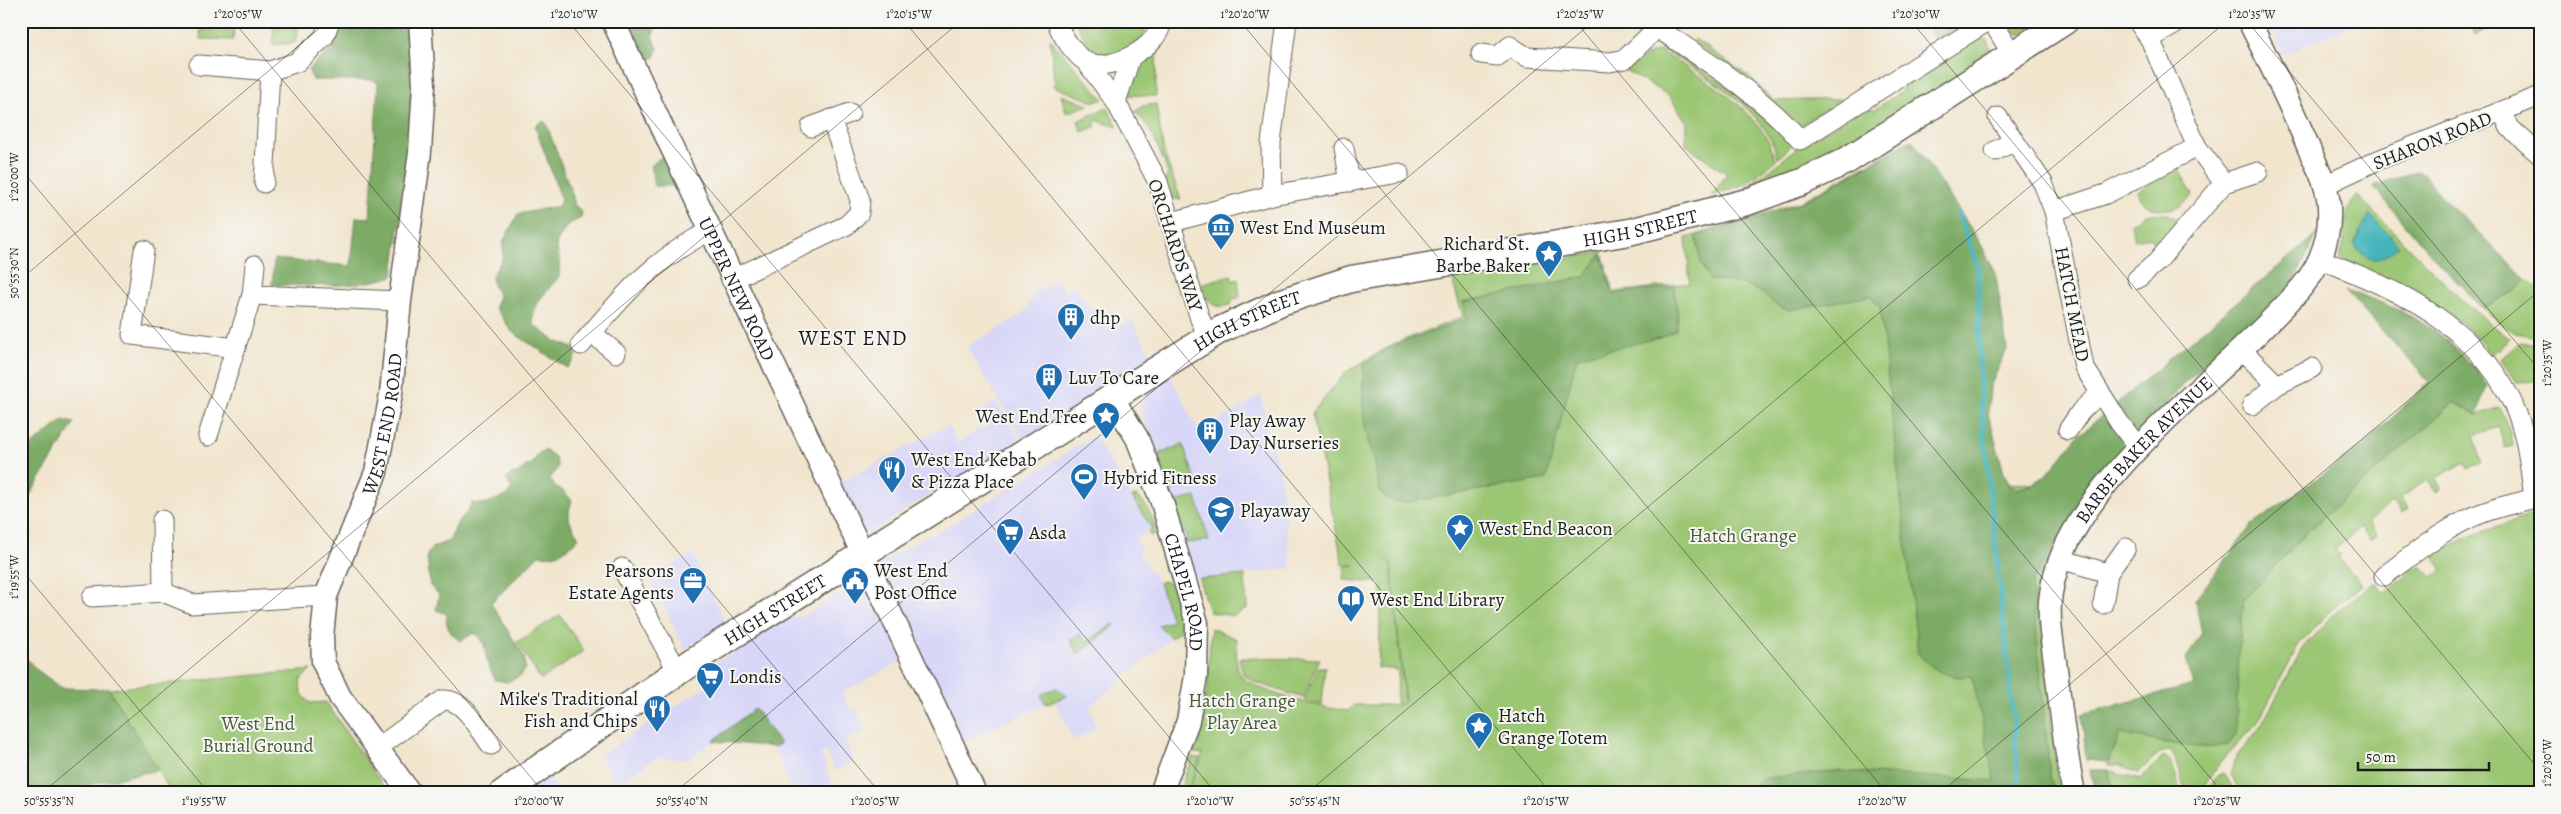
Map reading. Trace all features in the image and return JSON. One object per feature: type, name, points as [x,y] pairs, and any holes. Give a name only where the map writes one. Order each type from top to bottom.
[{"type":"main road","name":"HIGH STREET","points":[[503,793],[678,672],[1208,336],[1281,302],[1351,279],[1601,237],[1747,202],[1802,182],[1846,161],[2065,21]]},
{"type":"street","points":[[199,65],[270,71],[297,62],[324,37],[330,21]]},
{"type":"street","name":"WEST END ROAD","points":[[410,793],[340,697],[323,662],[322,637],[326,596],[337,564],[376,472],[391,394],[400,301],[420,152],[424,86],[420,21]]},
{"type":"street","name":"UPPER NEW ROAD","points":[[613,21],[731,280],[863,554],[974,793]]},
{"type":"street","name":"ORCHARDS WAY","points":[[1057,21],[1065,40],[1087,63],[1116,102],[1158,182],[1172,222],[1200,319],[1208,336]]},
{"type":"street","points":[[1087,63],[1110,64],[1131,56],[1149,43],[1162,21]]},
{"type":"street","points":[[1272,195],[1271,143],[1287,21]]},
{"type":"street","points":[[1481,54],[1498,56],[1510,46],[1527,57],[1610,62],[1625,59],[1652,25],[1726,76],[1771,112],[1800,140],[1990,21],[2012,54]]},
{"type":"street","points":[[2181,21],[2145,32],[2197,147],[2224,184]]},
{"type":"street","name":"BARBE BAKER AVENUE","points":[[2074,793],[2067,760],[2052,635],[2051,594],[2060,559],[2087,510],[2138,447],[2242,350],[2302,286],[2320,259],[2329,221],[2328,196],[2325,185],[2286,95],[2249,21]]},
{"type":"street","points":[[1116,102],[1131,56]]},
{"type":"street","points":[[264,183],[270,71]]},
{"type":"street","name":"SHARON ROAD","points":[[2325,185],[2378,160],[2540,96]]},
{"type":"street","points":[[2502,112],[2510,128],[2540,155]]},
{"type":"street","points":[[811,127],[850,113]]},
{"type":"street","name":"HATCH MEAD","points":[[1998,117],[2043,183],[2054,211],[2084,367],[2138,447]]},
{"type":"street","points":[[731,280],[847,225],[859,213],[860,200],[831,119]]},
{"type":"street","points":[[1995,151],[2014,141]]},
{"type":"street","points":[[2054,211],[2106,194],[2197,147]]},
{"type":"street","points":[[1344,148],[1350,182]]},
{"type":"street","points":[[2137,279],[2157,262],[2224,184],[2258,172]]},
{"type":"street","points":[[1172,222],[1272,195],[1399,173]]},
{"type":"street","points":[[616,353],[586,339],[617,302],[657,263],[709,231]]},
{"type":"street","points":[[144,250],[132,335],[236,348]]},
{"type":"street","points":[[2320,259],[2376,283],[2421,306],[2442,319],[2471,343],[2504,387],[2519,418],[2537,499],[2484,512],[2450,529],[2384,576]]},
{"type":"street","points":[[208,436],[252,295],[255,265]]},
{"type":"street","points":[[252,295],[400,301]]},
{"type":"street","points":[[2242,350],[2277,385]]},
{"type":"street","points":[[2252,405],[2277,385],[2312,368]]},
{"type":"street","points":[[2068,430],[2081,411],[2100,393]]},
{"type":"street","name":"CHAPEL ROAD","points":[[1112,398],[1138,438],[1162,502],[1197,623],[1196,676],[1188,721],[1161,793]]},
{"type":"street","points":[[162,520],[163,592]]},
{"type":"street","points":[[2103,604],[2108,573],[2126,548]]},
{"type":"street","points":[[2060,559],[2108,573]]},
{"type":"street","points":[[622,568],[678,672]]},
{"type":"street","points":[[92,597],[163,592],[192,604],[326,596]]},
{"type":"street","points":[[379,748],[442,700],[450,699],[458,703],[491,745]]},
{"type":"shaded area","points":[[2268,21],[2347,21],[2349,27],[2283,55]]},
{"type":"shaded area","points":[[1057,280],[1065,292],[1075,286],[1090,309],[1104,315],[1111,330],[1132,320],[1153,360],[1023,440],[967,347],[1024,313],[1035,292]]},
{"type":"shaded area","points":[[1171,377],[1200,433],[1261,395],[1267,430],[1280,471],[1291,569],[1195,579],[1140,406],[1152,388]]},
{"type":"shaded area","points":[[996,402],[1021,441],[960,479],[952,480],[863,537],[838,484],[948,425],[957,443],[990,423],[982,410]]},
{"type":"shaded area","points":[[1094,436],[1152,529],[1135,540],[1142,550],[1138,553],[1159,583],[1172,621],[1159,625],[1171,638],[1090,706],[1096,730],[1073,740],[1055,700],[961,742],[899,607],[903,604],[879,564],[930,534],[932,536]]},
{"type":"shaded area","points":[[693,554],[726,623],[685,649],[649,577]]},
{"type":"shaded area","points":[[866,578],[903,661],[842,692],[851,710],[856,709],[865,731],[844,740],[854,762],[835,771],[826,751],[821,754],[835,793],[793,793],[774,747],[780,743],[755,708],[688,760],[658,757],[618,783],[598,753],[604,753],[708,685],[710,666],[786,617],[801,617]]},
{"type":"shaded area","points":[[548,777],[559,793],[526,793]]},
{"type":"green space","points":[[201,21],[231,21],[234,31],[233,40],[200,39]]},
{"type":"green space","points":[[274,21],[300,21],[295,43],[273,45]]},
{"type":"green space","points":[[344,21],[408,21],[416,88],[393,276],[349,285],[272,285],[274,259],[351,266],[356,217],[370,218],[378,83],[373,80],[313,80],[308,70],[333,47]]},
{"type":"green space","points":[[631,21],[661,21],[652,37],[658,48],[655,57],[648,60]]},
{"type":"green space","points":[[1074,21],[1144,21],[1143,26],[1146,33],[1135,45],[1120,53],[1096,55],[1088,52],[1089,45]]},
{"type":"green space","points":[[1933,21],[1966,21],[1938,42],[1930,32]]},
{"type":"green space","points":[[2007,21],[2043,21],[2028,32],[2016,34],[2012,33]]},
{"type":"green space","points":[[2471,21],[2509,21],[2475,35]]},
{"type":"green space","points":[[1974,37],[1987,40],[1991,52],[1988,57],[1836,153],[1748,191],[1747,186],[1772,169],[1798,147],[1864,108],[1875,109],[1901,92],[1904,83]]},
{"type":"green space","points":[[1050,39],[1103,99],[1094,102],[1055,87]]},
{"type":"green space","points":[[1695,39],[1748,76],[1772,99],[1747,78],[1692,43]]},
{"type":"green space","points":[[1160,43],[1156,63],[1156,96],[1127,95],[1133,67]]},
{"type":"green space","points":[[1664,47],[1735,91],[1793,143],[1778,159],[1772,141],[1747,108],[1713,81],[1660,48]]},
{"type":"green space","points":[[1660,51],[1712,84],[1745,111],[1759,126],[1770,143],[1776,161],[1745,184],[1711,196],[1727,174],[1686,145],[1687,122],[1668,95],[1625,70],[1651,54]]},
{"type":"green space","points":[[1061,95],[1089,105],[1066,113]]},
{"type":"green space","points":[[1842,99],[1800,126],[1770,101]]},
{"type":"green space","points":[[1156,104],[1164,153],[1181,200],[1171,197],[1164,181],[1168,174],[1159,149],[1145,123],[1134,112],[1143,106]]},
{"type":"green space","points":[[1107,107],[1118,127],[1094,120],[1096,126],[1082,132],[1078,121]]},
{"type":"green space","points":[[543,121],[546,123],[573,196],[574,204],[582,212],[581,218],[567,225],[556,244],[560,261],[559,277],[541,298],[533,317],[533,324],[555,341],[573,348],[576,354],[573,362],[567,368],[512,332],[495,307],[499,296],[493,285],[492,276],[503,257],[503,242],[518,214],[559,206],[561,198],[535,126]]},
{"type":"green space","name":"Hatch Grange","points":[[1911,140],[1957,252],[1996,483],[2045,484],[2124,441],[2037,580],[2057,778],[2062,793],[1188,793],[1203,754],[1193,753],[1207,691],[1211,628],[1237,639],[1236,661],[1240,674],[1247,681],[1273,693],[1306,703],[1348,711],[1354,705],[1401,705],[1405,701],[1391,564],[1404,700],[1400,704],[1396,704],[1398,670],[1378,668],[1382,583],[1344,580],[1345,567],[1355,565],[1343,565],[1312,413],[1346,372],[1393,344],[1463,317],[1452,279],[1602,252],[1614,292],[1690,283],[1686,238],[1802,201]]},
{"type":"green space","points":[[1913,141],[1981,244],[1996,276],[2007,349],[1990,387],[1988,413],[2004,473],[2010,486],[2017,489],[2036,482],[2044,476],[2052,469],[2077,437],[2318,233],[2291,288],[2185,382],[2074,515],[2032,581],[2050,777],[2056,793],[1752,793],[1753,785],[1767,778],[1840,771],[1995,781],[1972,676],[1963,677],[1942,673],[1918,654],[1880,307],[1871,296],[1789,310],[1781,308],[1763,294],[1744,285],[1710,280],[1701,264],[1696,236],[1768,215],[1802,202]]},
{"type":"green space","points":[[662,156],[674,159],[678,186],[654,186],[651,166]]},
{"type":"green space","points":[[2178,167],[2193,195],[2181,205],[2171,209],[2152,208],[2142,202],[2138,191]]},
{"type":"green space","points":[[2419,170],[2448,203],[2526,279],[2515,291],[2482,308],[2425,248],[2373,186]]},
{"type":"green space","points":[[2357,195],[2464,302],[2510,339],[2492,354],[2462,323],[2420,298],[2339,258],[2349,208]]},
{"type":"green space","points":[[2145,214],[2168,214],[2178,223],[2164,245],[2154,243],[2150,237],[2135,240],[2131,224]]},
{"type":"green space","points":[[1601,254],[1613,294],[1674,287],[1678,317],[1676,330],[1663,337],[1577,357],[1546,479],[1407,502],[1397,502],[1384,495],[1378,483],[1374,458],[1365,427],[1363,400],[1364,363],[1395,345],[1467,319],[1463,302],[1583,277]]},
{"type":"green space","points":[[1231,275],[1233,281],[1238,279],[1240,297],[1231,300],[1232,304],[1226,306],[1211,303],[1205,295],[1201,284]]},
{"type":"green space","points":[[2526,279],[2540,291],[2540,337],[2514,333],[2482,308],[2515,291]]},
{"type":"green space","points":[[2346,291],[2388,305],[2426,325],[2459,351],[2487,385],[2476,415],[2454,402],[2309,530],[2244,599],[2239,646],[2236,735],[2229,742],[2215,747],[2188,746],[2120,734],[2109,762],[2086,760],[2082,714],[2194,685],[2186,659],[2202,633],[2195,600],[2251,526],[2367,442],[2429,382]]},
{"type":"green space","points":[[2520,342],[2540,345],[2540,381],[2517,382],[2501,359]]},
{"type":"green space","points":[[2454,402],[2476,415],[2500,407],[2510,429],[2513,446],[2505,448],[2499,427],[2474,435],[2482,463],[2468,469],[2464,462],[2436,478],[2441,489],[2436,492],[2427,480],[2400,498],[2408,509],[2402,514],[2393,502],[2368,521],[2377,535],[2371,540],[2360,528],[2335,550],[2340,555],[2337,557],[2363,585],[2332,609],[2299,644],[2258,722],[2219,764],[2199,793],[2187,793],[2175,757],[2169,750],[2158,754],[2138,773],[2117,765],[2108,765],[2120,734],[2182,744],[2239,646],[2244,599],[2309,530]]},
{"type":"green space","points":[[63,420],[74,423],[21,510],[21,459],[26,450]]},
{"type":"green space","points":[[1183,444],[1196,482],[1170,491],[1158,455]]},
{"type":"green space","points":[[545,450],[555,458],[558,467],[550,479],[555,487],[561,489],[572,500],[569,516],[579,538],[561,552],[545,556],[539,555],[491,603],[524,657],[525,668],[520,676],[507,682],[495,680],[481,638],[474,633],[460,641],[449,630],[447,614],[436,610],[439,595],[430,586],[427,555],[433,547],[449,541],[459,520],[472,503],[484,504],[506,496],[512,489],[506,479],[511,475],[517,474],[526,466],[531,465],[539,453]]},
{"type":"green space","points":[[1136,496],[1147,507],[1152,518],[1155,533],[1151,536],[1148,532],[1152,529],[1132,497]]},
{"type":"green space","points":[[1196,497],[1209,540],[1188,543],[1174,502]]},
{"type":"green space","points":[[2532,515],[2540,515],[2540,793],[2240,793],[2231,774],[2234,760],[2261,726],[2303,647],[2335,613],[2375,582],[2386,593],[2418,566],[2422,566],[2432,578],[2442,570],[2435,560],[2436,553],[2471,536]]},
{"type":"green space","points":[[1245,575],[1247,609],[1233,616],[1209,612],[1199,579]]},
{"type":"green space","points":[[1163,581],[1175,588],[1178,593],[1188,625],[1171,638],[1158,625],[1172,621],[1159,583]]},
{"type":"green space","points":[[560,615],[584,651],[541,680],[517,642]]},
{"type":"green space","points":[[1114,624],[1078,655],[1070,641],[1080,634],[1086,642]]},
{"type":"green space","points":[[21,653],[37,670],[62,688],[109,689],[158,770],[49,793],[21,793]]},
{"type":"green space","points":[[1239,658],[1320,659],[1303,698],[1254,682],[1243,674]]},
{"type":"green space","points":[[1319,667],[1325,667],[1322,705],[1304,700]]},
{"type":"green space","name":"West End Burial Ground","points":[[311,670],[301,679],[300,686],[303,695],[310,703],[326,702],[388,793],[171,793],[109,689]]},
{"type":"green space","points":[[1056,688],[1067,696],[1046,704],[1041,695]]},
{"type":"green space","points":[[755,708],[780,744],[774,747],[713,741]]},
{"type":"green space","points":[[1192,757],[1200,758],[1187,793],[1179,793]]},
{"type":"green space","points":[[2162,757],[2166,757],[2171,762],[2182,793],[2114,793],[2108,770],[2140,779]]},
{"type":"green space","points":[[2089,770],[2108,770],[2114,793],[2098,793]]},
{"type":"green space","points":[[2223,773],[2226,775],[2235,793],[2206,793],[2217,776]]},
{"type":"water","points":[[2369,214],[2399,246],[2381,258],[2375,259],[2365,256],[2354,244]]},
{"type":"waterway","points":[[1958,214],[1978,266],[1980,394],[2014,725],[2018,776],[2015,793]]},
{"type":"place","name":"West End Museum","points":[[1221,251]]},
{"type":"place","name":"Richard St. Barbe Baker","points":[[1549,278]]},
{"type":"place","name":"dhp","points":[[1071,341]]},
{"type":"place","name":"Luv To Care","points":[[1049,401]]},
{"type":"place","name":"West End Tree","points":[[1106,440]]},
{"type":"place","name":"Play Away Day Nurseries","points":[[1210,455]]},
{"type":"place","name":"West End Kebab & Pizza Place","points":[[892,494]]},
{"type":"place","name":"Hybrid Fitness","points":[[1084,501]]},
{"type":"place","name":"Playaway","points":[[1221,534]]},
{"type":"place","name":"West End Beacon","points":[[1460,552]]},
{"type":"place","name":"Asda","points":[[1010,556]]},
{"type":"place","name":"Pearsons Estate Agents","points":[[693,605]]},
{"type":"place","name":"West End Post Office","points":[[855,605]]},
{"type":"place","name":"West End Library","points":[[1351,623]]},
{"type":"place","name":"Londis","points":[[710,700]]},
{"type":"place","name":"Mike's Traditional Fish and Chips","points":[[657,733]]},
{"type":"place","name":"Hatch Grange Totem","points":[[1479,750]]},
{"type":"district","name":"WEST END","points":[[853,338]]},
{"type":"park label","name":"Hatch Grange Play Area","points":[[1242,711]]}]
